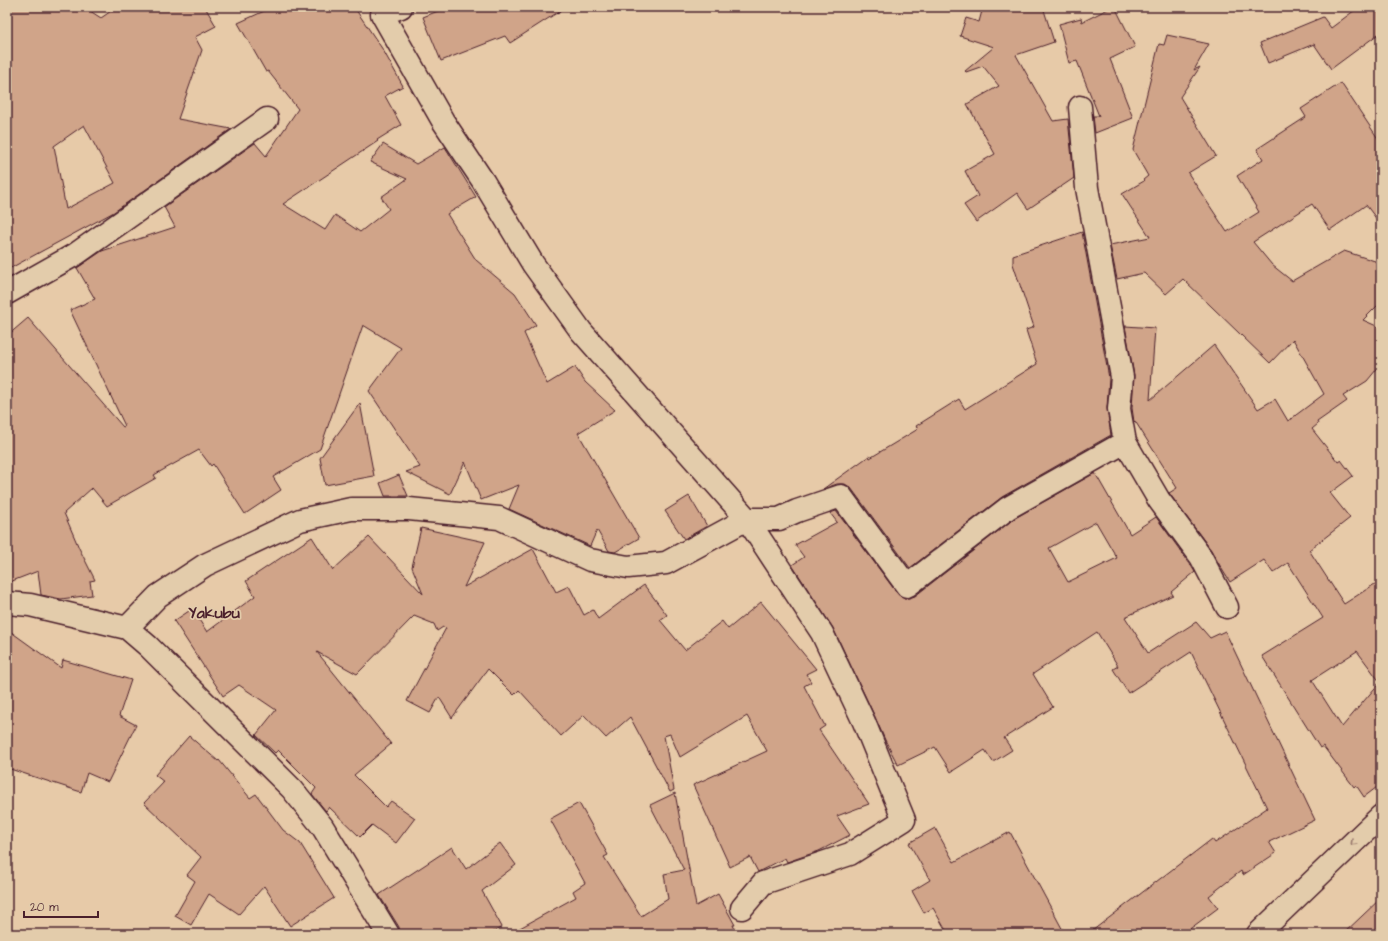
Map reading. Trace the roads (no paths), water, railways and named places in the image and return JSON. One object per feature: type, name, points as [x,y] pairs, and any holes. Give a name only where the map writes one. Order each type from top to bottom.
[{"type":"street","points":[[384,9],[443,121],[483,181],[533,264],[581,331],[747,519],[822,633],[864,722],[904,820],[850,854],[763,883],[742,908]]},
{"type":"street","points":[[1080,107],[1086,188],[1122,377],[1119,409],[1125,442],[1159,500],[1201,557],[1227,607]]},
{"type":"street","points":[[7,293],[76,254],[266,119]]},
{"type":"street","points":[[127,628],[158,596],[205,565],[300,520],[351,509],[409,509],[499,518],[590,560],[628,567],[666,563],[747,519],[779,519],[797,511],[841,496],[907,586],[1008,508],[1125,442]]},
{"type":"street","points":[[7,603],[30,605],[127,628],[148,646],[292,789],[322,826],[388,934]]},
{"type":"street","points":[[1258,934],[1381,816]]},
{"type":"street","points":[[1279,934],[1381,835]]},
{"type":"district","name":"Yakubu","points":[[214,613]]}]
